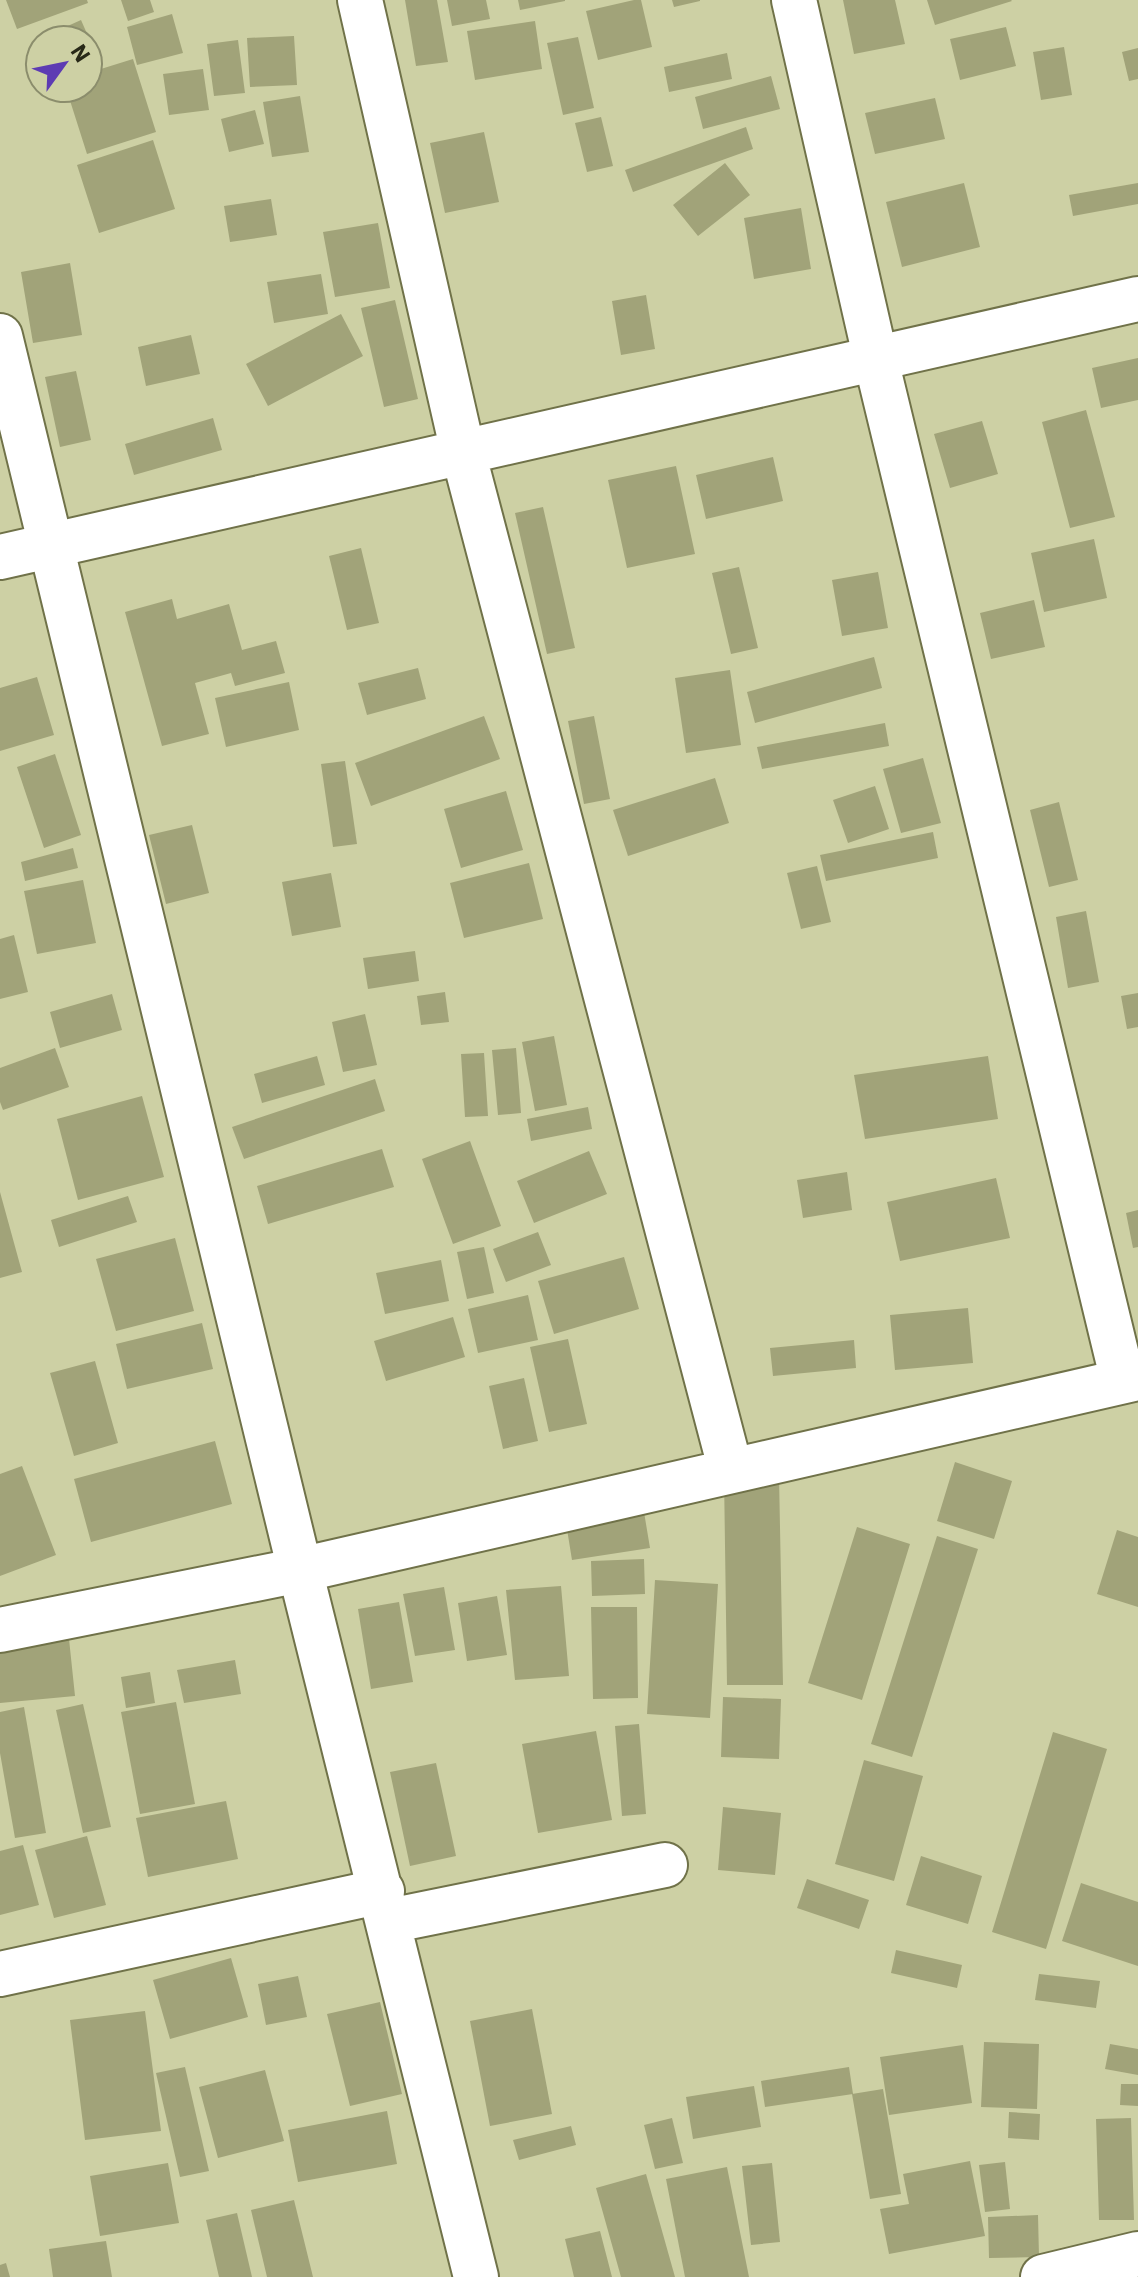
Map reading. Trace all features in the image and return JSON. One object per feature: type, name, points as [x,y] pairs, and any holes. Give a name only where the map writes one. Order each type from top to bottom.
[{"type":"street","points":[[360,0],[463,452],[731,1471]]},
{"type":"street","points":[[0,1630],[300,1570],[1131,1380],[876,360],[794,0]]},
{"type":"street","points":[[0,557],[1138,299]]},
{"type":"street","points":[[0,336],[300,1570],[476,2277]]},
{"type":"street","points":[[0,1974],[385,1906],[665,1865]]},
{"type":"street","points":[[1043,2277],[1138,2254]]},
{"type":"building","points":[[6,0],[87,0],[88,3],[17,29]]},
{"type":"building","points":[[121,0],[150,0],[154,12],[128,21]]},
{"type":"building","points":[[405,0],[437,0],[448,62],[416,66]]},
{"type":"building","points":[[447,0],[486,0],[490,19],[452,26]]},
{"type":"building","points":[[518,0],[565,0],[565,1],[520,10]]},
{"type":"building","points":[[641,0],[652,47],[598,60],[586,11]]},
{"type":"building","points":[[672,0],[700,0],[700,1],[674,7]]},
{"type":"building","points":[[843,0],[895,0],[905,44],[854,54]]},
{"type":"building","points":[[927,0],[1011,0],[1012,1],[935,25]]},
{"type":"building","points":[[172,14],[183,53],[137,65],[127,27]]},
{"type":"building","points":[[535,21],[542,69],[475,80],[467,31]]},
{"type":"building","points":[[1006,27],[1016,66],[960,80],[950,39]]},
{"type":"building","points":[[294,36],[297,85],[250,87],[247,38]]},
{"type":"building","points":[[578,37],[594,108],[563,115],[547,43]]},
{"type":"building","points":[[238,40],[245,93],[214,96],[207,44]]},
{"type":"building","points":[[1064,47],[1072,95],[1041,100],[1033,52]]},
{"type":"building","points":[[1138,48],[1138,79],[1129,81],[1122,52]]},
{"type":"building","points":[[727,53],[732,79],[669,92],[664,67]]},
{"type":"building","points":[[133,59],[156,132],[87,154],[71,104],[104,104],[104,68]]},
{"type":"building","points":[[203,69],[209,110],[169,115],[163,74]]},
{"type":"building","points":[[771,76],[780,109],[703,129],[695,97]]},
{"type":"building","points":[[300,96],[309,152],[272,157],[263,102]]},
{"type":"building","points":[[935,98],[945,139],[875,154],[865,113]]},
{"type":"building","points":[[255,110],[264,144],[229,152],[221,119]]},
{"type":"building","points":[[601,117],[613,166],[587,172],[575,123]]},
{"type":"building","points":[[746,127],[753,149],[633,192],[625,170]]},
{"type":"building","points":[[484,132],[499,202],[445,213],[430,143]]},
{"type":"building","points":[[153,140],[175,209],[99,233],[77,165]]},
{"type":"building","points":[[725,163],[750,195],[698,236],[673,205]]},
{"type":"building","points":[[964,183],[980,247],[902,267],[886,202]]},
{"type":"building","points":[[1138,183],[1138,204],[1073,216],[1069,195]]},
{"type":"building","points":[[271,199],[277,235],[230,242],[224,206]]},
{"type":"building","points":[[801,208],[811,269],[754,279],[744,218]]},
{"type":"building","points":[[378,223],[390,288],[335,297],[323,232]]},
{"type":"building","points":[[70,263],[82,335],[33,343],[21,272]]},
{"type":"building","points":[[321,274],[328,314],[274,323],[267,282]]},
{"type":"building","points":[[646,295],[655,349],[621,355],[612,301]]},
{"type":"building","points":[[395,300],[418,399],[384,407],[361,308]]},
{"type":"building","points":[[341,314],[363,356],[268,406],[246,364]]},
{"type":"building","points":[[191,335],[200,374],[146,386],[138,347]]},
{"type":"building","points":[[1138,358],[1138,400],[1101,408],[1092,368]]},
{"type":"building","points":[[76,371],[91,440],[60,447],[45,377]]},
{"type":"building","points":[[1086,410],[1115,517],[1070,528],[1042,422]]},
{"type":"building","points":[[213,418],[222,450],[134,475],[125,444]]},
{"type":"building","points":[[982,421],[998,474],[950,488],[934,434]]},
{"type":"building","points":[[773,457],[783,501],[706,519],[696,475]]},
{"type":"building","points":[[676,466],[695,554],[627,568],[608,480]]},
{"type":"building","points":[[543,507],[575,648],[547,654],[515,513]]},
{"type":"building","points":[[1094,539],[1107,598],[1044,612],[1031,553]]},
{"type":"building","points":[[361,548],[379,623],[347,630],[329,556]]},
{"type":"building","points":[[739,567],[758,648],[731,654],[712,573]]},
{"type":"building","points":[[878,572],[888,628],[842,636],[832,580]]},
{"type":"building","points":[[172,599],[177,619],[229,604],[242,650],[276,641],[285,673],[235,686],[231,673],[195,683],[209,734],[162,746],[125,612]]},
{"type":"building","points":[[1034,600],[1045,647],[991,659],[980,613]]},
{"type":"building","points":[[874,657],[882,688],[755,723],[747,692]]},
{"type":"building","points":[[418,668],[426,699],[367,715],[358,683]]},
{"type":"building","points":[[730,670],[741,745],[686,753],[675,678]]},
{"type":"building","points":[[37,677],[54,735],[0,751],[0,688]]},
{"type":"building","points":[[289,682],[299,730],[226,747],[215,698]]},
{"type":"building","points":[[484,716],[500,759],[371,806],[355,763]]},
{"type":"building","points":[[594,716],[610,799],[584,804],[568,721]]},
{"type":"building","points":[[885,723],[889,746],[762,769],[757,747]]},
{"type":"building","points":[[55,754],[81,835],[44,848],[17,767]]},
{"type":"building","points":[[923,758],[941,823],[901,833],[883,769]]},
{"type":"building","points":[[345,761],[357,844],[333,847],[321,764]]},
{"type":"building","points":[[715,778],[729,823],[628,856],[613,810]]},
{"type":"building","points":[[875,786],[889,829],[848,843],[833,800]]},
{"type":"building","points":[[506,791],[523,850],[461,868],[444,809]]},
{"type":"building","points":[[1059,802],[1078,880],[1049,887],[1030,810]]},
{"type":"building","points":[[192,825],[209,893],[166,904],[149,835]]},
{"type":"building","points":[[933,832],[938,858],[826,881],[820,855]]},
{"type":"building","points":[[73,848],[78,868],[25,881],[21,862]]},
{"type":"building","points":[[529,863],[543,919],[464,938],[450,883]]},
{"type":"building","points":[[817,866],[831,922],[801,929],[787,873]]},
{"type":"building","points":[[331,873],[341,927],[292,936],[282,882]]},
{"type":"building","points":[[83,880],[96,943],[37,954],[24,891]]},
{"type":"building","points":[[1086,911],[1099,982],[1068,988],[1056,917]]},
{"type":"building","points":[[14,935],[28,992],[0,999],[0,939]]},
{"type":"building","points":[[415,951],[419,981],[368,989],[363,958]]},
{"type":"building","points":[[445,992],[449,1022],[421,1025],[417,996]]},
{"type":"building","points":[[1138,993],[1138,1027],[1127,1029],[1121,996]]},
{"type":"building","points":[[112,994],[122,1030],[60,1048],[50,1012]]},
{"type":"building","points":[[365,1014],[377,1065],[343,1072],[332,1022]]},
{"type":"building","points":[[554,1036],[567,1105],[535,1111],[522,1042]]},
{"type":"building","points":[[55,1048],[69,1087],[3,1110],[0,1102],[0,1068]]},
{"type":"building","points":[[516,1048],[521,1113],[498,1115],[492,1050]]},
{"type":"building","points":[[484,1053],[488,1116],[465,1117],[461,1054]]},
{"type":"building","points":[[317,1056],[325,1085],[262,1103],[254,1074]]},
{"type":"building","points":[[988,1056],[998,1119],[865,1139],[854,1075]]},
{"type":"building","points":[[375,1079],[385,1111],[244,1159],[232,1127]]},
{"type":"building","points":[[142,1096],[164,1177],[78,1200],[57,1119]]},
{"type":"building","points":[[588,1107],[592,1129],[531,1141],[527,1119]]},
{"type":"building","points":[[470,1141],[501,1226],[453,1244],[422,1159]]},
{"type":"building","points":[[382,1149],[394,1187],[268,1224],[257,1186]]},
{"type":"building","points":[[589,1151],[607,1194],[534,1223],[517,1181]]},
{"type":"building","points":[[847,1172],[852,1210],[803,1218],[797,1180]]},
{"type":"building","points":[[996,1178],[1010,1238],[900,1261],[887,1202]]},
{"type":"building","points":[[0,1192],[22,1272],[0,1278]]},
{"type":"building","points":[[128,1196],[137,1222],[59,1247],[51,1220]]},
{"type":"building","points":[[1138,1210],[1138,1247],[1133,1248],[1126,1213]]},
{"type":"building","points":[[538,1232],[551,1265],[506,1282],[493,1249]]},
{"type":"building","points":[[175,1238],[194,1311],[116,1331],[96,1259]]},
{"type":"building","points":[[484,1247],[494,1293],[467,1299],[457,1252]]},
{"type":"building","points":[[624,1257],[639,1309],[554,1334],[538,1281]]},
{"type":"building","points":[[441,1260],[449,1301],[385,1314],[376,1273]]},
{"type":"building","points":[[528,1295],[538,1340],[478,1353],[468,1309]]},
{"type":"building","points":[[968,1308],[973,1363],[895,1370],[890,1315]]},
{"type":"building","points":[[453,1317],[465,1357],[386,1381],[374,1341]]},
{"type":"building","points":[[202,1323],[213,1369],[127,1389],[116,1344]]},
{"type":"building","points":[[568,1339],[587,1424],[549,1432],[530,1347]]},
{"type":"building","points":[[854,1340],[856,1368],[773,1376],[770,1348]]},
{"type":"building","points":[[95,1361],[118,1443],[74,1456],[50,1373]]},
{"type":"building","points":[[524,1378],[538,1441],[503,1449],[489,1386]]},
{"type":"building","points":[[215,1441],[232,1504],[91,1542],[74,1479]]},
{"type":"building","points":[[955,1462],[1012,1481],[994,1539],[937,1521]]},
{"type":"building","points":[[22,1466],[56,1555],[0,1576],[0,1474]]},
{"type":"building","points":[[724,1475],[779,1475],[783,1685],[727,1685]]},
{"type":"building","points":[[644,1512],[650,1548],[572,1560],[566,1523]]},
{"type":"building","points":[[857,1527],[910,1544],[862,1700],[808,1683]]},
{"type":"building","points":[[1117,1530],[1138,1537],[1138,1607],[1097,1594]]},
{"type":"building","points":[[937,1536],[978,1549],[912,1757],[871,1744]]},
{"type":"building","points":[[644,1559],[645,1594],[592,1596],[591,1561]]},
{"type":"building","points":[[655,1580],[718,1584],[710,1718],[647,1714]]},
{"type":"building","points":[[561,1586],[569,1676],[515,1680],[506,1590]]},
{"type":"building","points":[[444,1587],[455,1650],[415,1656],[403,1594]]},
{"type":"building","points":[[497,1596],[507,1655],[467,1661],[458,1603]]},
{"type":"building","points":[[399,1602],[413,1682],[371,1689],[358,1609]]},
{"type":"building","points":[[591,1607],[637,1607],[638,1698],[593,1699]]},
{"type":"building","points":[[69,1639],[75,1696],[0,1703],[0,1647]]},
{"type":"building","points":[[235,1660],[241,1694],[184,1703],[177,1670]]},
{"type":"building","points":[[150,1672],[155,1703],[126,1708],[121,1677]]},
{"type":"building","points":[[723,1697],[781,1699],[779,1759],[721,1757]]},
{"type":"building","points":[[176,1702],[195,1804],[140,1814],[121,1712]]},
{"type":"building","points":[[83,1704],[111,1827],[83,1833],[56,1710]]},
{"type":"building","points":[[24,1707],[46,1833],[15,1838],[0,1753],[0,1712]]},
{"type":"building","points":[[639,1724],[646,1814],[622,1816],[615,1726]]},
{"type":"building","points":[[596,1731],[612,1820],[538,1833],[522,1744]]},
{"type":"building","points":[[1053,1732],[1107,1749],[1046,1949],[992,1932]]},
{"type":"building","points":[[864,1760],[923,1776],[894,1881],[835,1864]]},
{"type":"building","points":[[436,1763],[456,1856],[410,1866],[390,1772]]},
{"type":"building","points":[[226,1801],[238,1859],[148,1877],[136,1818]]},
{"type":"building","points":[[723,1807],[781,1813],[775,1875],[718,1870]]},
{"type":"building","points":[[87,1836],[106,1905],[54,1918],[35,1850]]},
{"type":"building","points":[[23,1845],[39,1905],[0,1915],[0,1851]]},
{"type":"building","points":[[921,1856],[982,1876],[968,1924],[906,1905]]},
{"type":"building","points":[[807,1879],[869,1900],[859,1929],[797,1908]]},
{"type":"building","points":[[1081,1883],[1138,1902],[1138,1966],[1062,1941]]},
{"type":"building","points":[[896,1950],[962,1965],[957,1988],[891,1973]]},
{"type":"building","points":[[231,1958],[248,2017],[170,2039],[153,1980]]},
{"type":"building","points":[[1039,1974],[1100,1981],[1096,2008],[1035,2000]]},
{"type":"building","points":[[298,1976],[307,2017],[266,2025],[258,1984]]},
{"type":"building","points":[[380,2002],[402,2094],[350,2106],[327,2014]]},
{"type":"building","points":[[532,2009],[552,2114],[490,2126],[470,2021]]},
{"type":"building","points":[[145,2011],[161,2131],[85,2140],[70,2020]]},
{"type":"building","points":[[984,2042],[1039,2044],[1037,2109],[981,2107]]},
{"type":"building","points":[[1110,2044],[1138,2049],[1138,2075],[1105,2069]]},
{"type":"building","points":[[963,2045],[972,2103],[889,2115],[880,2057]]},
{"type":"building","points":[[185,2067],[209,2171],[180,2177],[156,2073]]},
{"type":"building","points":[[849,2067],[853,2094],[765,2107],[761,2081]]},
{"type":"building","points":[[265,2070],[284,2141],[218,2158],[199,2087]]},
{"type":"building","points":[[1121,2084],[1138,2084],[1138,2106],[1120,2105]]},
{"type":"building","points":[[754,2086],[761,2127],[693,2139],[686,2097]]},
{"type":"building","points":[[883,2089],[901,2194],[870,2199],[852,2094]]},
{"type":"building","points":[[387,2111],[397,2164],[298,2182],[288,2130]]},
{"type":"building","points":[[1009,2112],[1040,2114],[1039,2140],[1008,2138]]},
{"type":"building","points":[[672,2118],[683,2163],[655,2169],[644,2125]]},
{"type":"building","points":[[1131,2118],[1134,2220],[1099,2220],[1096,2119]]},
{"type":"building","points":[[571,2126],[576,2145],[519,2160],[513,2140]]},
{"type":"building","points":[[970,2161],[985,2236],[889,2254],[880,2209],[909,2204],[903,2174]]},
{"type":"building","points":[[1005,2162],[1010,2209],[985,2212],[979,2165]]},
{"type":"building","points":[[168,2163],[179,2223],[100,2236],[90,2176]]},
{"type":"building","points":[[772,2163],[780,2242],[751,2245],[742,2166]]},
{"type":"building","points":[[727,2167],[749,2277],[685,2277],[666,2179]]},
{"type":"building","points":[[646,2174],[675,2277],[621,2277],[596,2188]]},
{"type":"building","points":[[294,2200],[313,2277],[267,2277],[251,2210]]},
{"type":"building","points":[[237,2213],[252,2277],[219,2277],[206,2220]]},
{"type":"building","points":[[1038,2215],[1039,2257],[989,2258],[988,2217]]},
{"type":"building","points":[[600,2231],[612,2277],[574,2277],[565,2239]]},
{"type":"building","points":[[106,2241],[112,2277],[53,2277],[49,2249]]},
{"type":"building","points":[[6,2263],[10,2277],[0,2277],[0,2265]]}]
